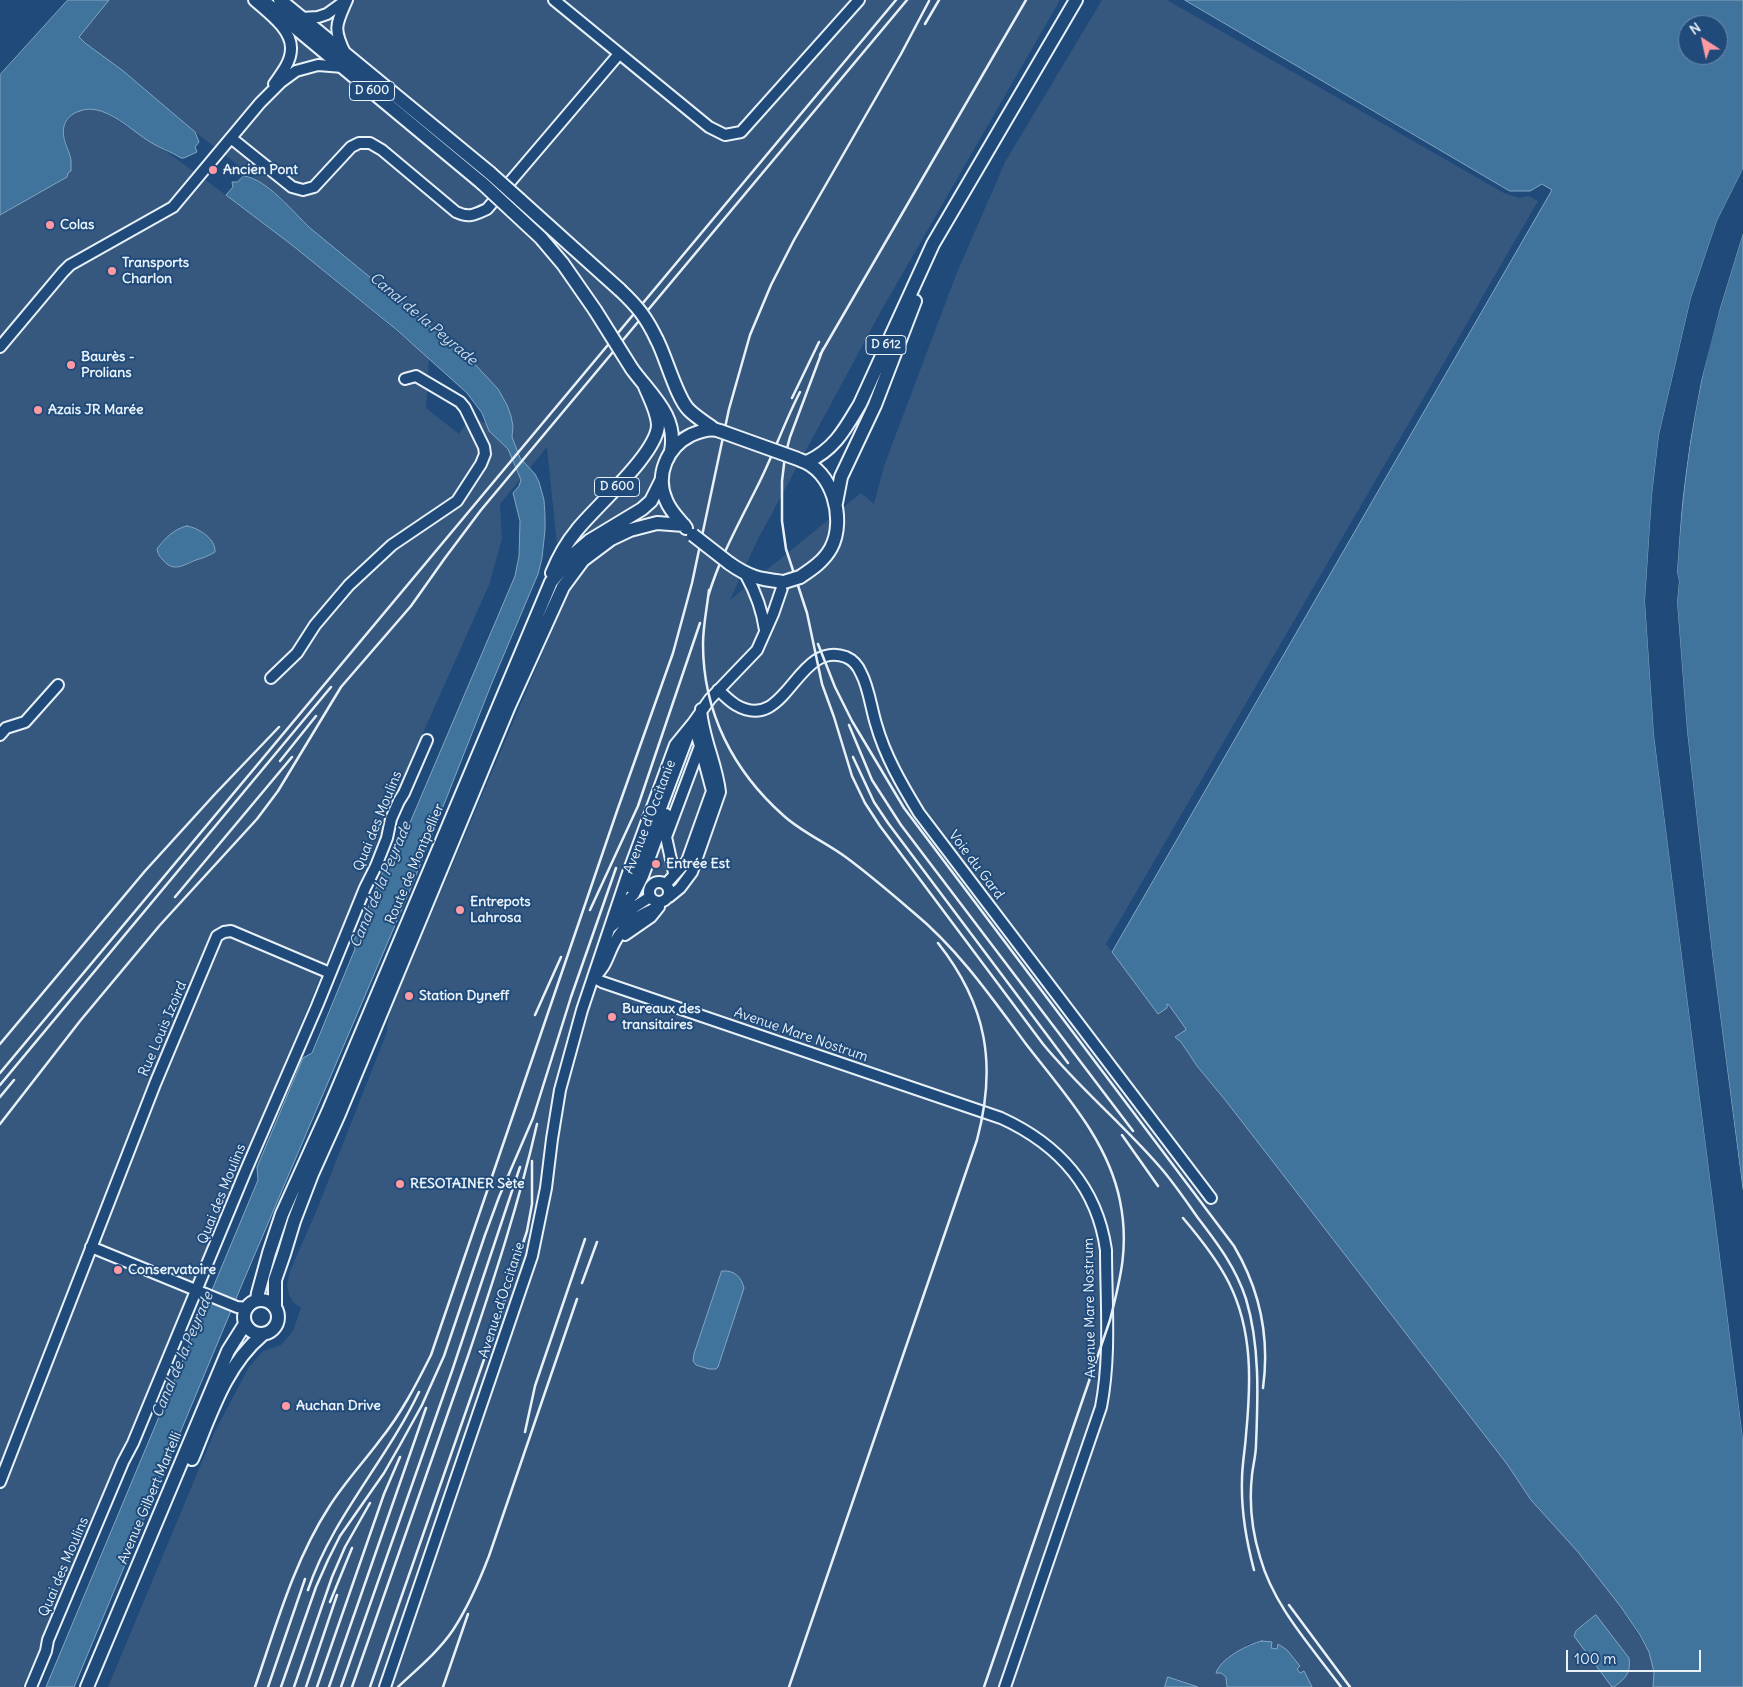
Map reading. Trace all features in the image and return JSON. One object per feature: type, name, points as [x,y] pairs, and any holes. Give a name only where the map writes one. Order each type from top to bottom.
[{"type":"main road","name":"D 600","points":[[262,0],[344,60],[486,178],[520,200],[635,304],[646,318],[665,356],[681,398],[688,410],[717,430]]},
{"type":"main road","name":"D 600","points":[[280,0],[344,60]]},
{"type":"main road","name":"D 612","points":[[802,460],[821,455],[846,428],[860,404],[933,244],[1076,0]]},
{"type":"main road","name":"D 600","points":[[486,178],[511,210],[541,238],[564,264],[632,369],[666,414],[672,427],[673,440],[671,450]]},
{"type":"main road","name":"D 612","points":[[836,503],[841,476],[875,405],[951,215]]},
{"type":"main road","name":"D 600","points":[[551,582],[552,572],[576,530],[637,466],[653,441],[658,426],[656,412],[644,384]]},
{"type":"main road","points":[[717,430],[802,460],[817,470],[831,488],[836,503],[837,524],[835,538],[830,550],[820,563],[800,577],[784,582],[746,575],[689,530],[672,511],[665,499],[661,481],[664,464],[671,450],[684,438],[699,432],[717,430]]},
{"type":"main road","name":"Route de Montpellier","points":[[246,1311],[258,1293],[282,1214],[328,1112],[551,582],[575,553],[589,541],[642,509],[651,501],[661,481]]},
{"type":"main road","name":"Route de Montpellier","points":[[275,1307],[275,1280],[294,1221],[312,1174],[509,706],[563,587],[583,560],[611,539],[630,530],[657,523],[689,530]]},
{"type":"main road","points":[[267,1301],[275,1307],[278,1323],[271,1331],[262,1335],[252,1332],[246,1311],[267,1301]]},
{"type":"main road","name":"Avenue Gilbert Martelli","points":[[87,1687],[246,1311]]},
{"type":"main road","name":"Avenue Gilbert Martelli","points":[[96,1687],[174,1498],[227,1379],[255,1340],[262,1335]]},
{"type":"street","points":[[0,347],[67,269],[78,260],[173,208],[267,96],[287,64],[291,49],[283,28],[254,0]]},
{"type":"street","points":[[267,96],[296,71],[344,60],[336,24],[346,0]]},
{"type":"street","points":[[301,18],[318,17],[327,14],[346,0]]},
{"type":"street","points":[[554,0],[709,127],[725,135],[740,132],[859,0]]},
{"type":"street","points":[[231,138],[292,187],[303,190],[314,187],[350,148],[359,143],[370,143],[382,150],[456,212],[465,216],[476,215],[487,209],[619,54]]},
{"type":"street","points":[[271,678],[296,653],[315,625],[349,585],[392,545],[457,501],[484,459],[484,447],[471,418],[460,402],[416,376],[405,379]]},
{"type":"street","points":[[746,575],[763,610],[766,631]]},
{"type":"street","name":"Avenue d'Occitanie","points":[[385,1687],[532,1256],[544,1196],[560,1090],[582,1010],[629,870],[675,745],[718,690],[757,650],[784,582]]},
{"type":"street","name":"Voie du Gard","points":[[718,690],[747,710],[759,711],[771,707],[816,659],[832,655],[851,660],[862,675],[876,725],[889,758],[901,783],[919,812],[1211,1198]]},
{"type":"street","points":[[3,732],[25,722],[58,685]]},
{"type":"street","points":[[593,977],[602,970],[615,941],[626,926],[663,902],[680,888],[692,872],[720,792],[719,780],[702,726],[702,709]]},
{"type":"street","points":[[666,884],[686,861],[712,791],[693,723]]},
{"type":"street","name":"Avenue d'Occitanie","points":[[615,914],[634,894],[643,876],[690,750],[693,723]]},
{"type":"street","name":"Quai des Moulins","points":[[31,1687],[46,1652],[48,1640],[388,838],[391,819],[396,807],[404,794],[427,740]]},
{"type":"street","points":[[674,873],[666,837],[700,746]]},
{"type":"street","points":[[659,882],[666,884],[670,890],[663,902],[654,901],[650,897],[649,890],[653,884],[659,882]]},
{"type":"street","points":[[609,929],[636,906],[650,897]]},
{"type":"street","name":"Rue Louis Izoird","points":[[0,1482],[155,1084],[218,936],[224,932],[232,931],[330,973]]},
{"type":"street","name":"Avenue Mare Nostrum","points":[[593,977],[602,982],[1001,1118],[1021,1127],[1053,1150],[1071,1168],[1086,1190],[1103,1233],[1106,1250],[1105,1389],[1101,1407],[1005,1687]]},
{"type":"street","points":[[91,1247],[246,1311]]},
{"type":"shaded area","points":[[109,0],[1060,0],[881,311],[757,541],[730,600],[861,493],[874,504],[884,466],[956,275],[1005,162],[1102,0],[1167,0],[1504,193],[1519,198],[1529,196],[1538,201],[1106,944],[1158,1014],[1167,1008],[1167,1004],[1169,1005],[1186,1029],[1185,1032],[1183,1031],[1176,1036],[1197,1066],[1507,1464],[1531,1500],[1578,1552],[1621,1607],[1649,1652],[1654,1672],[1653,1687],[1312,1687],[1304,1671],[1301,1674],[1297,1668],[1300,1667],[1278,1645],[1277,1649],[1271,1648],[1262,1641],[1248,1644],[1217,1669],[1216,1673],[1221,1673],[1226,1677],[1227,1687],[1198,1687],[1169,1677],[1165,1687],[108,1687],[214,1433],[249,1367],[263,1351],[281,1345],[293,1331],[301,1308],[293,1302],[289,1295],[287,1286],[290,1271],[316,1212],[387,1032],[387,1024],[393,1004],[563,605],[547,447],[500,504],[502,539],[489,585],[422,735],[23,1687],[0,1687],[0,215],[67,177],[71,159],[63,132],[65,124],[74,112],[94,108],[106,113],[167,152],[226,195],[292,245],[429,358],[426,408],[459,434],[471,416],[512,437],[513,426],[507,405],[494,384],[388,292],[310,228],[288,208],[285,201],[195,132],[122,70],[78,37]]},
{"type":"water","points":[[68,0],[109,0],[79,37],[122,70],[195,132],[199,142],[195,147],[197,152],[181,158],[151,143],[124,123],[106,113],[88,109],[80,111],[74,113],[66,121],[63,131],[71,160],[71,171],[67,177],[0,215],[0,75]]},
{"type":"water","points":[[1185,0],[1743,0],[1743,169],[1717,221],[1691,298],[1659,435],[1652,495],[1645,601],[1654,735],[1743,1439],[1743,1687],[1653,1687],[1654,1672],[1649,1652],[1621,1607],[1578,1552],[1531,1500],[1507,1464],[1197,1066],[1181,1042],[1175,1037],[1186,1029],[1169,1005],[1167,1004],[1167,1008],[1158,1014],[1112,952],[1552,190],[1542,184],[1530,191],[1510,191]]},
{"type":"water","name":"Canal de la Peyrade","points":[[244,176],[252,178],[270,189],[310,228],[471,360],[498,389],[511,416],[513,426],[512,437],[520,458],[535,474],[544,500],[545,530],[542,558],[538,574],[491,685],[413,883],[243,1282],[74,1687],[46,1687],[258,1180],[257,1167],[303,1058],[312,1053],[355,949],[353,943],[399,834],[406,832],[515,576],[519,556],[520,521],[513,493],[521,480],[508,449],[489,431],[482,413],[467,393],[398,331],[292,245],[226,195],[233,187],[232,182],[237,182]]},
{"type":"water","points":[[1743,233],[1743,1190],[1712,953],[1687,731],[1677,602],[1679,581],[1677,572],[1686,477],[1696,407],[1720,308]]},
{"type":"water","points":[[187,526],[197,529],[206,535],[213,543],[215,552],[183,566],[171,566],[158,554],[157,549],[170,534]]},
{"type":"water","points":[[722,1271],[737,1275],[744,1288],[718,1367],[716,1369],[709,1369],[696,1365],[693,1361]]},
{"type":"water","points":[[1596,1615],[1629,1658],[1627,1675],[1614,1687],[1612,1687],[1574,1636],[1576,1631]]},
{"type":"water","points":[[1262,1641],[1272,1642],[1271,1648],[1277,1649],[1278,1644],[1287,1650],[1300,1666],[1297,1669],[1300,1673],[1304,1671],[1312,1687],[1227,1687],[1226,1677],[1221,1673],[1216,1673],[1219,1668],[1235,1653],[1249,1645]]},
{"type":"water","points":[[1168,1677],[1198,1687],[1165,1687]]},
{"type":"pier","points":[[1743,169],[1743,174],[1719,222],[1694,299],[1661,435],[1648,601],[1657,735],[1734,1342],[1743,1418],[1743,1439],[1654,735],[1645,601],[1652,495],[1659,435],[1691,298],[1717,221]]},
{"type":"pier","points":[[1741,231],[1743,233],[1720,308],[1701,381],[1690,441],[1682,500],[1677,602],[1687,731],[1712,953],[1743,1193],[1741,1190],[1709,953],[1684,731],[1674,572],[1687,440],[1699,381],[1718,307]]},
{"type":"railway","points":[[0,1073],[896,0]]},
{"type":"railway","points":[[0,1124],[80,1021],[160,925],[257,819],[278,791],[341,687],[411,606],[481,510],[907,0]]},
{"type":"railway","points":[[925,24],[939,0]]},
{"type":"railway","points":[[820,355],[1026,0]]},
{"type":"railway","points":[[255,1687],[278,1617],[306,1549],[317,1528],[341,1490],[395,1420],[431,1355],[673,653],[692,583],[729,409],[750,335],[771,285],[794,240],[901,54],[929,1]]},
{"type":"railway","points":[[792,398],[819,342]]},
{"type":"railway","points":[[823,349],[790,437],[785,456],[782,481],[782,521],[786,549],[807,613],[822,684],[852,776],[865,803],[880,826],[1043,1044],[1071,1076],[1160,1167],[1213,1237],[1232,1267],[1246,1299],[1251,1317],[1256,1353],[1257,1427],[1251,1496],[1253,1527],[1257,1547],[1274,1593],[1294,1625],[1341,1687]]},
{"type":"railway","points":[[708,597],[736,528],[763,475],[800,392]]},
{"type":"railway","points":[[709,590],[703,637],[704,669],[708,693],[715,716],[724,739],[736,760],[750,780],[784,816],[799,828],[856,864],[929,926],[960,958],[1069,1099],[1095,1137],[1114,1179],[1120,1201],[1123,1217],[1124,1247],[1110,1320],[984,1687]]},
{"type":"railway","points":[[590,910],[638,806],[700,623]]},
{"type":"railway","points":[[818,644],[835,687],[852,721],[904,808],[1234,1246],[1250,1280],[1261,1314],[1265,1350],[1263,1388]]},
{"type":"railway","points":[[0,1085],[331,687]]},
{"type":"railway","points":[[280,761],[316,716]]},
{"type":"railway","points":[[849,725],[872,780],[901,825],[1133,1131]]},
{"type":"railway","points":[[0,1044],[145,871],[279,727]]},
{"type":"railway","points":[[175,897],[292,757]]},
{"type":"railway","points":[[853,757],[874,802],[888,823],[1068,1063]]},
{"type":"railway","points":[[281,1687],[316,1587],[328,1560],[340,1536],[384,1473],[400,1445],[422,1405],[444,1356],[499,1197],[533,1118],[571,997],[616,868]]},
{"type":"railway","points":[[789,1687],[977,1140],[983,1113],[986,1061],[977,1013],[968,989],[955,966],[938,943]]},
{"type":"railway","points":[[535,1015],[561,957]]},
{"type":"railway","points":[[0,1097],[14,1080]]},
{"type":"railway","points":[[352,1687],[487,1298],[514,1212],[537,1124]]},
{"type":"railway","points":[[1122,1135],[1158,1186]]},
{"type":"railway","points":[[370,1687],[527,1231],[532,1204],[532,1161]]},
{"type":"railway","points":[[341,1687],[452,1371],[520,1167]]},
{"type":"railway","points":[[1183,1218],[1208,1249],[1229,1283],[1237,1301],[1246,1338],[1249,1396],[1242,1474],[1242,1502],[1246,1536],[1254,1570]]},
{"type":"railway","points":[[525,1432],[535,1386],[585,1239]]},
{"type":"railway","points":[[582,1283],[597,1242]]},
{"type":"railway","points":[[398,1687],[441,1646],[453,1630],[473,1594],[489,1556],[577,1299]]},
{"type":"railway","points":[[308,1590],[331,1538],[391,1442],[419,1392]]},
{"type":"railway","points":[[329,1687],[426,1408]]},
{"type":"railway","points":[[317,1687],[384,1494],[400,1457]]},
{"type":"railway","points":[[294,1687],[332,1577],[345,1547],[370,1503]]},
{"type":"railway","points":[[330,1602],[352,1548]]},
{"type":"railway","points":[[268,1687],[305,1579]]},
{"type":"railway","points":[[306,1687],[337,1595]]},
{"type":"railway","points":[[1289,1605],[1350,1687]]},
{"type":"railway","points":[[443,1687],[468,1614]]},
{"type":"place","name":"Ancien Pont","points":[[213,170]]},
{"type":"place","name":"Colas","points":[[50,225]]},
{"type":"place","name":"Transports Charlon","points":[[112,271]]},
{"type":"place","name":"Baurès - Prolians","points":[[71,365]]},
{"type":"place","name":"Azais JR Marée","points":[[38,410]]},
{"type":"place","name":"Entrée Est","points":[[656,864]]},
{"type":"place","name":"Entrepots Lahrosa","points":[[460,910]]},
{"type":"place","name":"Station Dyneff","points":[[409,996]]},
{"type":"place","name":"Bureaux des transitaires","points":[[612,1017]]},
{"type":"place","name":"RESOTAINER Sète","points":[[400,1184]]},
{"type":"place","name":"Conservatoire","points":[[118,1270]]},
{"type":"place","name":"Auchan Drive","points":[[286,1406]]}]
